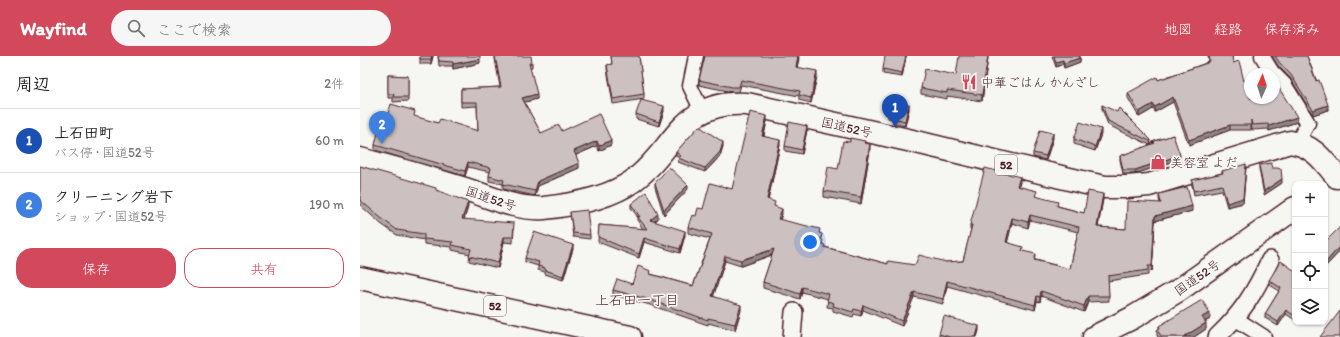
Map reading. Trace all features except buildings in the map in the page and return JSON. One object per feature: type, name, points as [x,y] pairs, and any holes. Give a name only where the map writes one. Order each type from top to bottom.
[{"type":"highway","name":"国道52号","points":[[360,159],[464,189],[514,206],[525,208],[543,208],[569,204],[601,196],[632,182],[646,170],[691,119],[702,111],[731,103],[747,104],[1105,187],[1149,185],[1279,144],[1290,142],[1304,144],[1320,155],[1334,180]]},
{"type":"highway","name":"国道52号","points":[[1094,337],[1132,318],[1179,290],[1292,210]]},
{"type":"highway","name":"52","points":[[360,278],[630,337]]},
{"type":"street","points":[[696,56],[690,86],[702,111]]},
{"type":"street","points":[[1262,56],[1272,72],[1284,84],[1308,123],[1297,143]]},
{"type":"street","points":[[1218,337],[1236,319],[1256,290],[1270,260]]},
{"type":"street","points":[[792,337],[794,312]]},
{"type":"street","points":[[1236,319],[1264,337]]},
{"type":"place","name":"中華ごはん かんざし","points":[[969,82]]},
{"type":"place","name":"上石田町","points":[[895,127]]},
{"type":"place","name":"クリーニング岩下","points":[[382,144]]},
{"type":"place","name":"美容室 よだ","points":[[1158,162]]},
{"type":"district","name":"上石田一丁目","points":[[637,300]]}]
